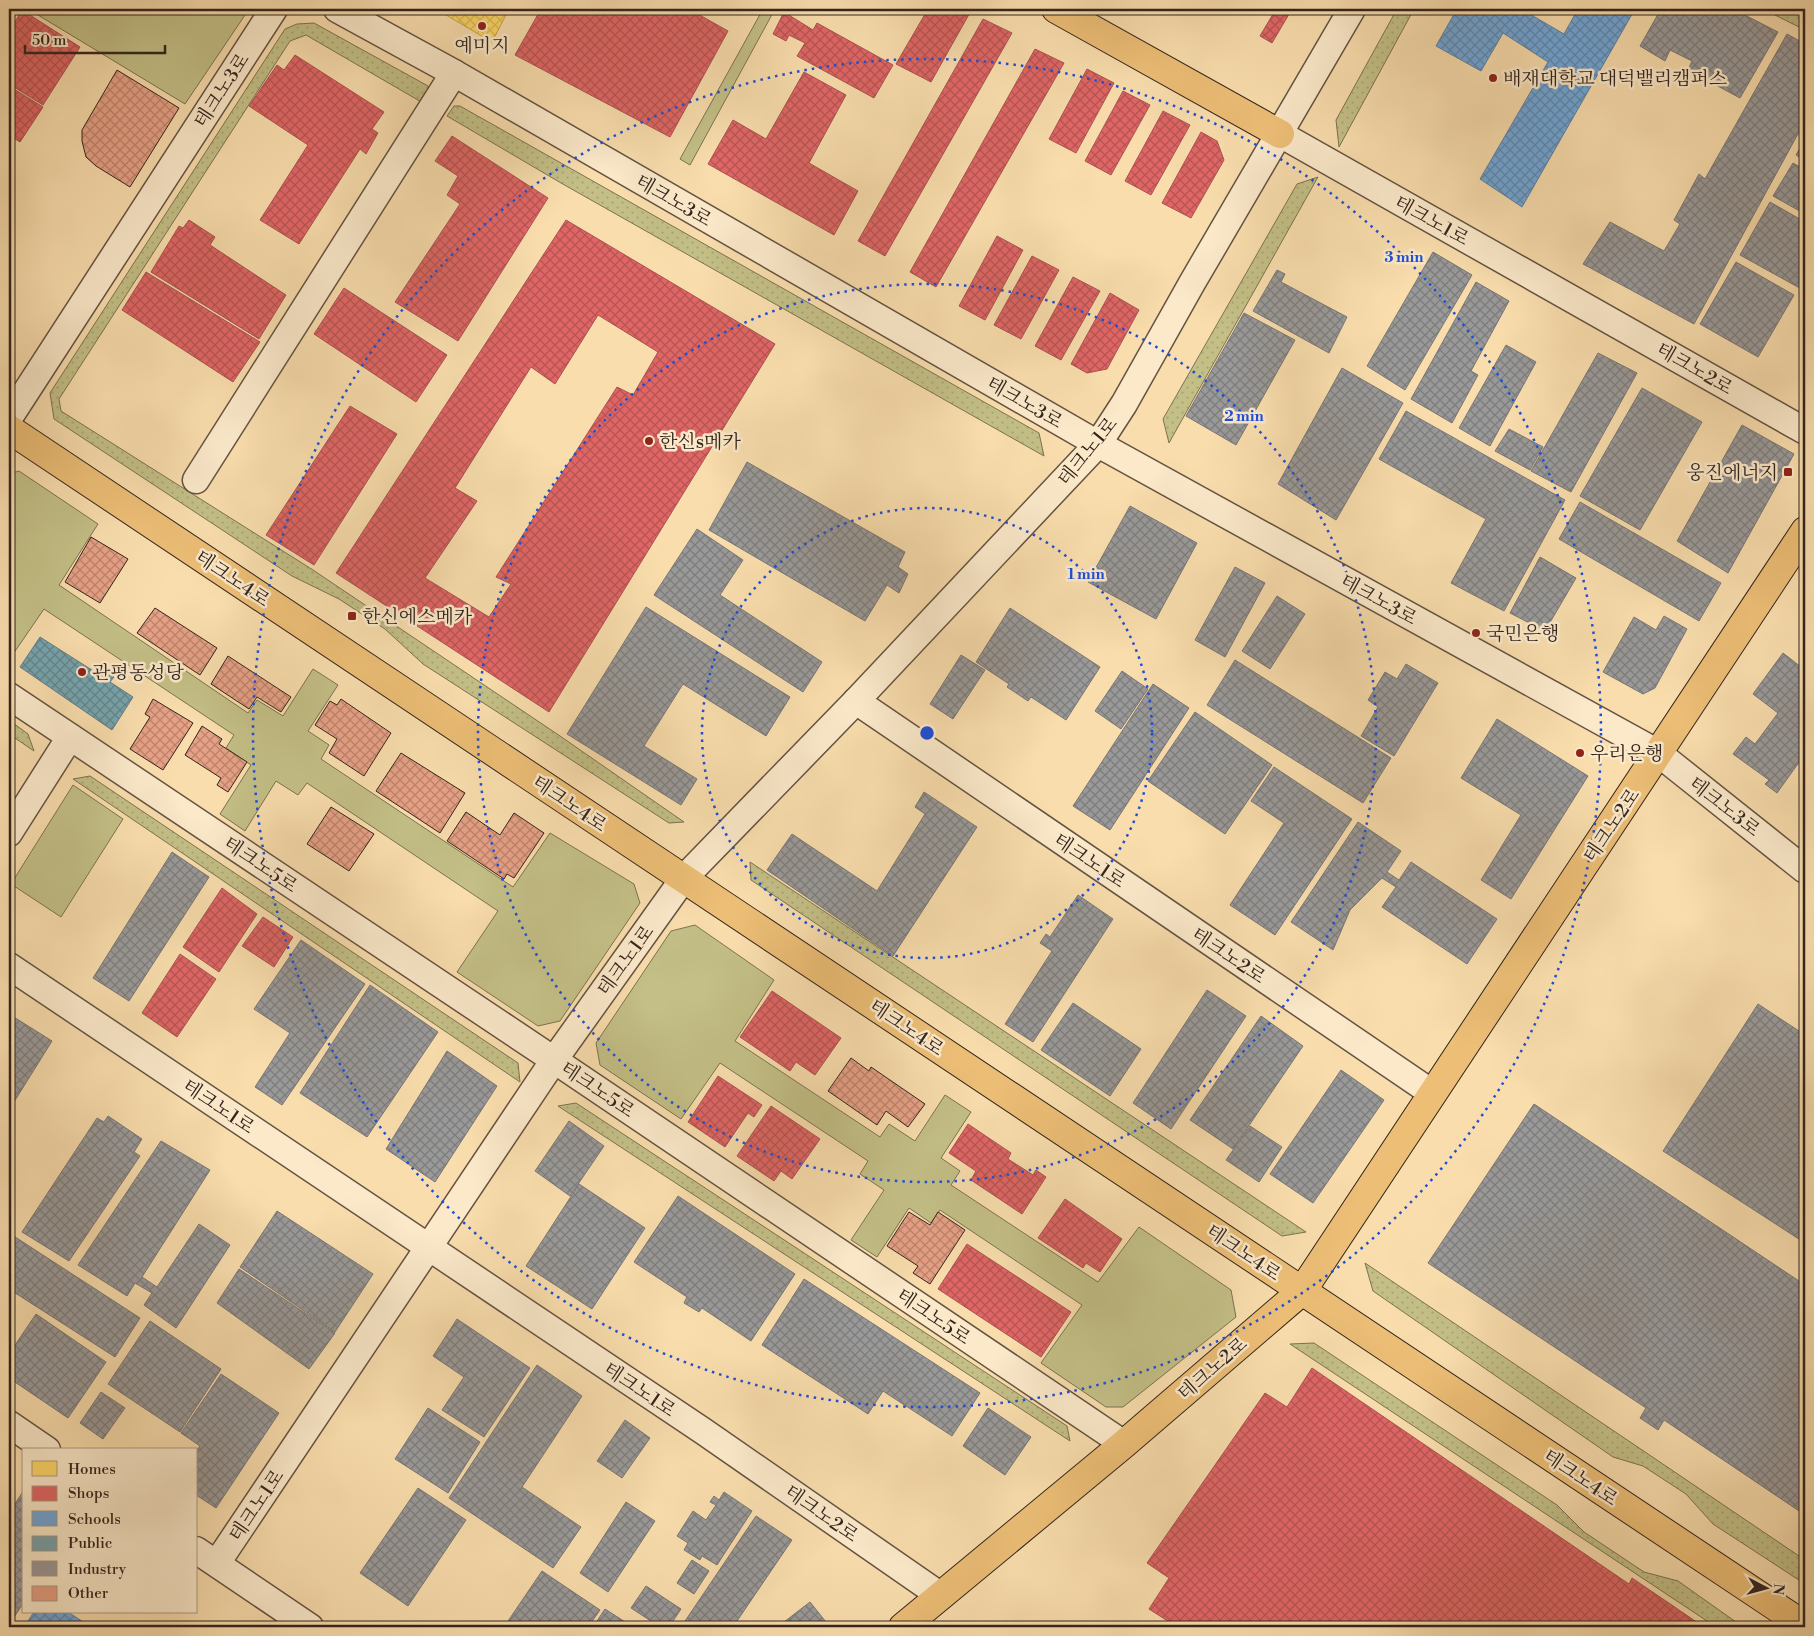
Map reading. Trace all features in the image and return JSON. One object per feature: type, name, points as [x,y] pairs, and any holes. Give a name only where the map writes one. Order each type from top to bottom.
[{"type":"main road","name":"테크노1로","points":[[1056,9],[1280,134]]},
{"type":"main road","name":"테크노4로","points":[[9,429],[1805,1626]]},
{"type":"main road","name":"테크노2로","points":[[903,1627],[1124,1444],[1302,1290],[1805,531]]},
{"type":"street","name":"테크노3로","points":[[9,418],[274,9]]},
{"type":"street","name":"테크노3로","points":[[337,9],[454,73],[1098,444],[1658,753],[1805,870]]},
{"type":"street","name":"테크노1로","points":[[206,1557],[428,1247],[554,1060],[684,878],[856,701],[1098,444],[1124,404],[1192,283],[1352,9]]},
{"type":"street","points":[[196,480],[454,73]]},
{"type":"street","name":"테크노1로","points":[[1280,134],[1585,306]]},
{"type":"street","name":"테크노2로","points":[[1585,306],[1805,431]]},
{"type":"street","name":"테크노5로","points":[[9,696],[1124,1444]]},
{"type":"street","name":"테크노1로","points":[[856,701],[1174,918]]},
{"type":"street","points":[[9,833],[70,737]]},
{"type":"street","name":"테크노2로","points":[[1174,918],[1432,1093]]},
{"type":"street","name":"테크노1로","points":[[9,966],[702,1431]]},
{"type":"street","points":[[9,1424],[44,1448]]},
{"type":"street","name":"테크노2로","points":[[702,1431],[941,1596]]},
{"type":"street","points":[[206,1557],[310,1627]]},
{"type":"shaded area","points":[[28,9],[243,9],[245,15],[185,104]]},
{"type":"shaded area","points":[[763,9],[775,9],[690,165],[680,159]]},
{"type":"shaded area","points":[[1397,9],[1414,9],[1339,147],[1336,120]]},
{"type":"shaded area","points":[[1763,9],[1805,9],[1805,30]]},
{"type":"shaded area","points":[[314,23],[428,86],[429,94],[423,103],[306,35],[290,41],[59,399],[61,411],[313,570],[684,822],[669,823],[423,664],[385,629],[339,599],[292,576],[54,419],[50,393],[285,29],[297,24]]},
{"type":"shaded area","points":[[454,106],[460,106],[1039,433],[1044,456],[561,183],[447,116]]},
{"type":"shaded area","points":[[1318,177],[1169,443],[1163,419],[1297,184]]},
{"type":"shaded area","points":[[19,471],[98,524],[59,585],[248,713],[257,700],[283,716],[313,669],[338,685],[308,731],[329,745],[321,759],[513,887],[550,833],[634,884],[640,903],[560,1021],[538,1026],[457,972],[498,911],[307,783],[298,795],[276,781],[245,831],[220,814],[251,765],[226,748],[234,735],[44,609],[9,660],[9,474]]},
{"type":"shaded area","points":[[9,720],[28,734],[34,751],[9,734]]},
{"type":"shaded area","points":[[90,776],[518,1063],[520,1082],[73,779]]},
{"type":"shaded area","points":[[73,785],[123,819],[61,917],[11,884]]},
{"type":"shaded area","points":[[750,862],[1306,1232],[1282,1236],[751,880]]},
{"type":"shaded area","points":[[695,925],[774,980],[735,1041],[880,1137],[889,1124],[915,1141],[945,1095],[971,1112],[941,1158],[960,1171],[951,1185],[1098,1282],[1139,1227],[1231,1290],[1236,1317],[1123,1407],[1106,1407],[1041,1363],[1082,1305],[940,1210],[931,1223],[909,1208],[877,1257],[851,1240],[884,1190],[860,1174],[868,1161],[720,1063],[681,1119],[600,1065],[596,1043],[671,931]]},
{"type":"shaded area","points":[[576,1103],[1067,1426],[1070,1441],[558,1106]]},
{"type":"shaded area","points":[[1365,1263],[1805,1560],[1805,1584],[1713,1524],[1686,1494],[1643,1466],[1613,1457],[1373,1291]]},
{"type":"shaded area","points":[[1314,1343],[1557,1505],[1584,1532],[1644,1572],[1678,1581],[1743,1627],[1716,1627],[1290,1344]]},
{"type":"building: Homes","name":"예미지","points":[[436,9],[509,9],[492,42]]},
{"type":"building: Shops","points":[[541,9],[689,9],[728,31],[670,137],[515,55]]},
{"type":"building: Shops","points":[[730,9],[741,9],[738,13]]},
{"type":"building: Shops","points":[[816,9],[831,9],[827,15]]},
{"type":"building: Shops","points":[[928,9],[972,9],[931,82],[896,64]]},
{"type":"building: Shops","points":[[1276,9],[1292,9],[1272,43],[1260,36]]},
{"type":"building: Shops","points":[[22,10],[80,47],[43,105],[9,84],[9,32]]},
{"type":"building: Shops","points":[[784,12],[813,30],[817,23],[893,65],[874,98],[797,56],[805,43],[789,35],[786,41],[773,34]]},
{"type":"building: Shops","points":[[983,19],[1012,33],[885,256],[858,241]]},
{"type":"building: Shops","points":[[1035,49],[1064,63],[936,287],[910,272]]},
{"type":"building: Shops","points":[[295,55],[384,112],[372,129],[378,133],[366,154],[360,149],[299,244],[260,220],[308,145],[249,106],[277,65],[284,70]]},
{"type":"building: Shops","points":[[1087,69],[1114,83],[1076,153],[1049,139]]},
{"type":"building: Shops","points":[[804,72],[846,95],[809,163],[858,191],[834,235],[708,164],[733,120],[766,139]]},
{"type":"building: Shops","points":[[9,86],[43,107],[20,142],[12,137],[9,142]]},
{"type":"building: Shops","points":[[1123,91],[1150,105],[1111,175],[1085,161]]},
{"type":"building: Shops","points":[[1163,111],[1190,125],[1151,195],[1125,181]]},
{"type":"building: Shops","points":[[1201,132],[1217,141],[1224,160],[1191,218],[1162,203]]},
{"type":"building: Shops","points":[[452,136],[548,198],[458,341],[395,302],[460,204],[447,195],[458,176],[435,161]]},
{"type":"building: Shops","points":[[189,220],[215,237],[210,245],[286,295],[259,339],[151,272],[179,226],[183,228]]},
{"type":"building: Shops","name":"한신s메카","points":[[566,220],[775,344],[549,712],[336,573]],"holes":[[[598,315],[658,352],[633,395],[617,387],[496,577],[511,584],[489,617],[425,578],[477,501],[455,488],[531,367],[555,384]]]},
{"type":"building: Shops","points":[[997,236],[1023,250],[985,320],[959,306]]},
{"type":"building: Shops","points":[[1032,256],[1059,270],[1021,339],[994,325]]},
{"type":"building: Shops","points":[[146,272],[260,342],[233,382],[122,310]]},
{"type":"building: Shops","points":[[1073,277],[1100,291],[1061,360],[1035,346]]},
{"type":"building: Shops","points":[[344,288],[447,355],[416,402],[314,334]]},
{"type":"building: Shops","points":[[1110,293],[1139,310],[1107,369],[1087,373],[1071,364]]},
{"type":"building: Shops","points":[[350,406],[397,434],[314,565],[266,535]]},
{"type":"building: Shops","points":[[222,888],[257,914],[219,972],[183,947]]},
{"type":"building: Shops","points":[[263,917],[293,937],[274,967],[242,946]]},
{"type":"building: Shops","points":[[180,954],[216,979],[177,1037],[142,1013]]},
{"type":"building: Shops","points":[[772,991],[841,1038],[815,1075],[796,1062],[790,1071],[740,1037]]},
{"type":"building: Shops","points":[[718,1076],[762,1105],[754,1117],[748,1113],[725,1147],[688,1122]]},
{"type":"building: Shops","points":[[771,1106],[820,1139],[792,1179],[781,1171],[774,1181],[737,1156]]},
{"type":"building: Shops","points":[[968,1124],[1011,1153],[1008,1159],[1033,1175],[1036,1170],[1046,1177],[1022,1214],[971,1180],[976,1171],[949,1153]]},
{"type":"building: Shops","points":[[1065,1199],[1122,1239],[1100,1272],[1086,1263],[1083,1268],[1038,1238]]},
{"type":"building: Shops","points":[[967,1244],[1071,1312],[1041,1357],[938,1289]]},
{"type":"building: Shops","points":[[1312,1368],[1629,1584],[1632,1578],[1704,1627],[1177,1627],[1149,1609],[1169,1578],[1147,1563],[1265,1393],[1287,1407]]},
{"type":"building: Schools","points":[[1457,9],[1521,9],[1564,34],[1578,9],[1635,9],[1522,207],[1480,179],[1548,62],[1503,33],[1481,71],[1436,46]]},
{"type":"building: Schools","points":[[33,1614],[71,1614],[91,1627],[24,1627]]},
{"type":"building: Public","points":[[40,637],[95,672],[99,666],[114,677],[110,682],[133,697],[112,730],[20,667]]},
{"type":"building: Industry","points":[[1661,9],[1733,9],[1778,32],[1740,98],[1688,70],[1692,61],[1670,50],[1665,61],[1640,46]]},
{"type":"building: Industry","points":[[1787,34],[1805,44],[1805,121],[1694,324],[1583,264],[1610,222],[1664,251],[1680,224],[1674,220],[1699,174],[1705,179]]},
{"type":"building: Industry","points":[[1805,139],[1805,161],[1796,155]]},
{"type":"building: Industry","points":[[1793,163],[1805,170],[1805,214],[1773,196]]},
{"type":"building: Industry","points":[[1770,202],[1805,222],[1805,291],[1740,255]]},
{"type":"building: Industry","points":[[1433,252],[1472,275],[1405,390],[1367,366]]},
{"type":"building: Industry","points":[[1736,262],[1794,295],[1758,357],[1700,324]]},
{"type":"building: Industry","points":[[1277,270],[1285,274],[1281,282],[1347,317],[1329,353],[1253,311]]},
{"type":"building: Industry","points":[[1476,282],[1509,301],[1471,371],[1478,375],[1452,423],[1411,399]]},
{"type":"building: Industry","points":[[1244,313],[1295,340],[1236,445],[1186,416]]},
{"type":"building: Industry","points":[[1506,345],[1536,362],[1490,446],[1459,428]]},
{"type":"building: Industry","points":[[1598,353],[1637,373],[1571,492],[1531,471]]},
{"type":"building: Industry","points":[[1342,368],[1403,403],[1336,520],[1278,484]]},
{"type":"building: Industry","points":[[1642,388],[1702,422],[1640,530],[1580,496]]},
{"type":"building: Industry","points":[[1406,411],[1565,500],[1504,611],[1451,583],[1486,519],[1379,459]]},
{"type":"building: Industry","points":[[1742,425],[1794,454],[1728,573],[1677,541]]},
{"type":"building: Industry","points":[[1509,429],[1543,447],[1530,470],[1495,451]]},
{"type":"building: Industry","points":[[747,462],[905,552],[898,567],[908,574],[899,593],[887,585],[865,621],[709,530]]},
{"type":"building: Industry","points":[[1580,502],[1721,583],[1699,621],[1559,539]]},
{"type":"building: Industry","points":[[1130,506],[1197,543],[1156,619],[1088,582]]},
{"type":"building: Industry","points":[[697,529],[743,560],[720,595],[822,662],[803,692],[654,595]]},
{"type":"building: Industry","points":[[1540,557],[1576,578],[1545,631],[1510,613]]},
{"type":"building: Industry","points":[[1235,567],[1265,583],[1225,657],[1195,640]]},
{"type":"building: Industry","points":[[1277,596],[1305,614],[1270,669],[1242,651]]},
{"type":"building: Industry","points":[[646,607],[790,697],[766,736],[683,684],[644,746],[697,779],[681,805],[567,734]]},
{"type":"building: Industry","points":[[1010,608],[1100,667],[1066,720],[1031,697],[1028,701],[1007,687],[1009,684],[976,662]]},
{"type":"building: Industry","points":[[1664,616],[1687,629],[1655,688],[1643,694],[1603,672],[1634,617],[1656,630]]},
{"type":"building: Industry","points":[[1783,653],[1805,670],[1805,754],[1777,793],[1765,784],[1769,780],[1733,754],[1746,737],[1755,744],[1778,713],[1753,694]]},
{"type":"building: Industry","points":[[961,655],[985,670],[953,719],[930,704]]},
{"type":"building: Industry","points":[[1235,660],[1391,758],[1363,803],[1207,705]]},
{"type":"building: Industry","points":[[1406,664],[1438,683],[1394,756],[1361,736],[1378,707],[1368,700],[1385,672],[1397,679]]},
{"type":"building: Industry","points":[[1122,671],[1148,689],[1121,729],[1095,711]]},
{"type":"building: Industry","points":[[1153,684],[1189,708],[1110,830],[1073,806]]},
{"type":"building: Industry","points":[[1195,712],[1272,765],[1225,834],[1148,781]]},
{"type":"building: Industry","points":[[1497,719],[1588,776],[1511,899],[1481,880],[1521,815],[1461,778]]},
{"type":"building: Industry","points":[[1274,767],[1352,819],[1275,935],[1230,905],[1284,823],[1251,801]]},
{"type":"building: Industry","points":[[924,792],[977,827],[893,956],[767,870],[792,834],[877,891],[925,814],[915,807]]},
{"type":"building: Industry","points":[[1358,822],[1401,851],[1387,872],[1399,880],[1411,862],[1497,919],[1467,964],[1382,907],[1396,887],[1382,878],[1350,910],[1333,950],[1291,922]]},
{"type":"building: Industry","points":[[172,852],[209,877],[129,1001],[93,978]]},
{"type":"building: Industry","points":[[1078,895],[1113,919],[1033,1042],[1005,1024],[1052,951],[1040,943],[1046,934],[1050,937]]},
{"type":"building: Industry","points":[[301,940],[365,984],[282,1105],[255,1087],[290,1033],[254,1009]]},
{"type":"building: Industry","points":[[370,985],[438,1032],[367,1137],[300,1093]]},
{"type":"building: Industry","points":[[1207,990],[1246,1016],[1171,1129],[1133,1103]]},
{"type":"building: Industry","points":[[1073,1003],[1141,1049],[1110,1096],[1041,1050]]},
{"type":"building: Industry","points":[[1758,1004],[1802,1033],[1805,1028],[1805,1243],[1663,1151]]},
{"type":"building: Industry","points":[[9,1014],[52,1041],[9,1110]]},
{"type":"building: Industry","points":[[1261,1016],[1303,1046],[1233,1149],[1190,1120]]},
{"type":"building: Industry","points":[[447,1051],[497,1086],[435,1182],[386,1149]]},
{"type":"building: Industry","points":[[1341,1070],[1384,1100],[1313,1203],[1270,1174]]},
{"type":"building: Industry","points":[[1534,1104],[1805,1285],[1805,1515],[1664,1420],[1658,1430],[1640,1418],[1646,1408],[1428,1263]]},
{"type":"building: Industry","points":[[108,1116],[142,1139],[134,1152],[140,1156],[69,1261],[22,1232],[97,1118],[104,1122]]},
{"type":"building: Industry","points":[[569,1121],[604,1146],[570,1196],[535,1171]]},
{"type":"building: Industry","points":[[1250,1126],[1282,1147],[1259,1182],[1226,1160]]},
{"type":"building: Industry","points":[[161,1141],[210,1170],[142,1277],[157,1287],[199,1224],[230,1245],[176,1328],[144,1305],[152,1293],[135,1283],[127,1296],[78,1265]]},
{"type":"building: Industry","points":[[579,1184],[645,1228],[592,1309],[526,1266]]},
{"type":"building: Industry","points":[[678,1196],[795,1274],[751,1341],[702,1308],[699,1312],[684,1303],[687,1297],[634,1262]]},
{"type":"building: Industry","points":[[277,1211],[373,1274],[335,1332],[240,1267]]},
{"type":"building: Industry","points":[[9,1233],[140,1318],[115,1357],[9,1289]]},
{"type":"building: Industry","points":[[239,1269],[335,1333],[309,1369],[217,1303]]},
{"type":"building: Industry","points":[[804,1279],[980,1393],[952,1436],[883,1391],[868,1414],[762,1345]]},
{"type":"building: Industry","points":[[36,1314],[106,1362],[68,1418],[9,1378],[9,1354]]},
{"type":"building: Industry","points":[[457,1319],[530,1368],[484,1437],[442,1410],[464,1377],[433,1356]]},
{"type":"building: Industry","points":[[150,1321],[221,1369],[180,1432],[108,1384]]},
{"type":"building: Industry","points":[[537,1365],[582,1396],[522,1487],[581,1527],[553,1568],[449,1498]]},
{"type":"building: Industry","points":[[221,1374],[279,1413],[216,1508],[198,1496],[198,1448],[200,1446],[181,1433]]},
{"type":"building: Industry","points":[[101,1392],[125,1408],[103,1439],[80,1423]]},
{"type":"building: Industry","points":[[428,1408],[480,1442],[448,1493],[395,1459]]},
{"type":"building: Industry","points":[[988,1408],[1031,1437],[1005,1475],[963,1446]]},
{"type":"building: Industry","points":[[625,1420],[650,1438],[622,1478],[597,1461]]},
{"type":"building: Industry","points":[[418,1488],[466,1520],[408,1606],[360,1573]]},
{"type":"building: Industry","points":[[724,1492],[752,1511],[717,1565],[702,1556],[700,1560],[684,1550],[688,1543],[677,1536],[693,1511],[706,1520],[716,1505],[710,1502],[714,1496],[719,1500]]},
{"type":"building: Industry","points":[[22,1493],[22,1605],[9,1625],[9,1513]]},
{"type":"building: Industry","points":[[626,1502],[655,1521],[608,1592],[580,1573]]},
{"type":"building: Industry","points":[[756,1516],[792,1540],[737,1621],[747,1627],[681,1627]]},
{"type":"building: Industry","points":[[692,1560],[709,1571],[694,1594],[677,1583]]},
{"type":"building: Industry","points":[[542,1571],[600,1610],[588,1627],[504,1627]]},
{"type":"building: Industry","points":[[646,1586],[681,1609],[669,1627],[660,1627],[631,1608]]},
{"type":"building: Industry","points":[[810,1602],[830,1627],[788,1627],[784,1622]]},
{"type":"building: Industry","points":[[605,1609],[633,1627],[593,1627]]},
{"type":"building: Other","points":[[117,70],[179,108],[130,187],[96,166],[86,157],[82,141],[82,130]]},
{"type":"building: Other","points":[[91,537],[128,559],[100,603],[65,582]]},
{"type":"building: Other","points":[[155,608],[217,648],[200,675],[137,633]]},
{"type":"building: Other","points":[[228,656],[291,697],[281,712],[257,697],[249,709],[211,684]]},
{"type":"building: Other","points":[[153,699],[193,723],[163,770],[130,749],[150,717],[145,714]]},
{"type":"building: Other","points":[[341,699],[391,733],[364,776],[329,753],[337,739],[315,725],[330,701],[337,705]]},
{"type":"building: Other","points":[[202,726],[222,739],[219,744],[247,762],[228,792],[217,785],[221,778],[185,755]]},
{"type":"building: Other","points":[[401,753],[465,793],[440,833],[376,791]]},
{"type":"building: Other","points":[[331,807],[374,834],[349,871],[307,844]]},
{"type":"building: Other","points":[[466,812],[500,835],[514,813],[544,833],[514,878],[507,874],[504,879],[447,841]]},
{"type":"building: Other","points":[[851,1058],[869,1071],[871,1067],[925,1104],[908,1127],[886,1111],[877,1125],[828,1091]]},
{"type":"building: Other","points":[[909,1212],[930,1225],[938,1212],[965,1230],[930,1284],[913,1273],[918,1266],[887,1246]]},
{"type":"place","name":"예미지","points":[[482,26]]},
{"type":"place","name":"배재대학교 대덕밸리캠퍼스","points":[[1493,78]]},
{"type":"place","name":"한신s메카","points":[[649,441]]},
{"type":"place","name":"웅진에너지","points":[[1788,472]]},
{"type":"place","name":"한신에스메카","points":[[352,616]]},
{"type":"place","name":"국민은행","points":[[1476,633]]},
{"type":"place","name":"관평동성당","points":[[82,672]]},
{"type":"place","name":"우리은행","points":[[1580,753]]}]
